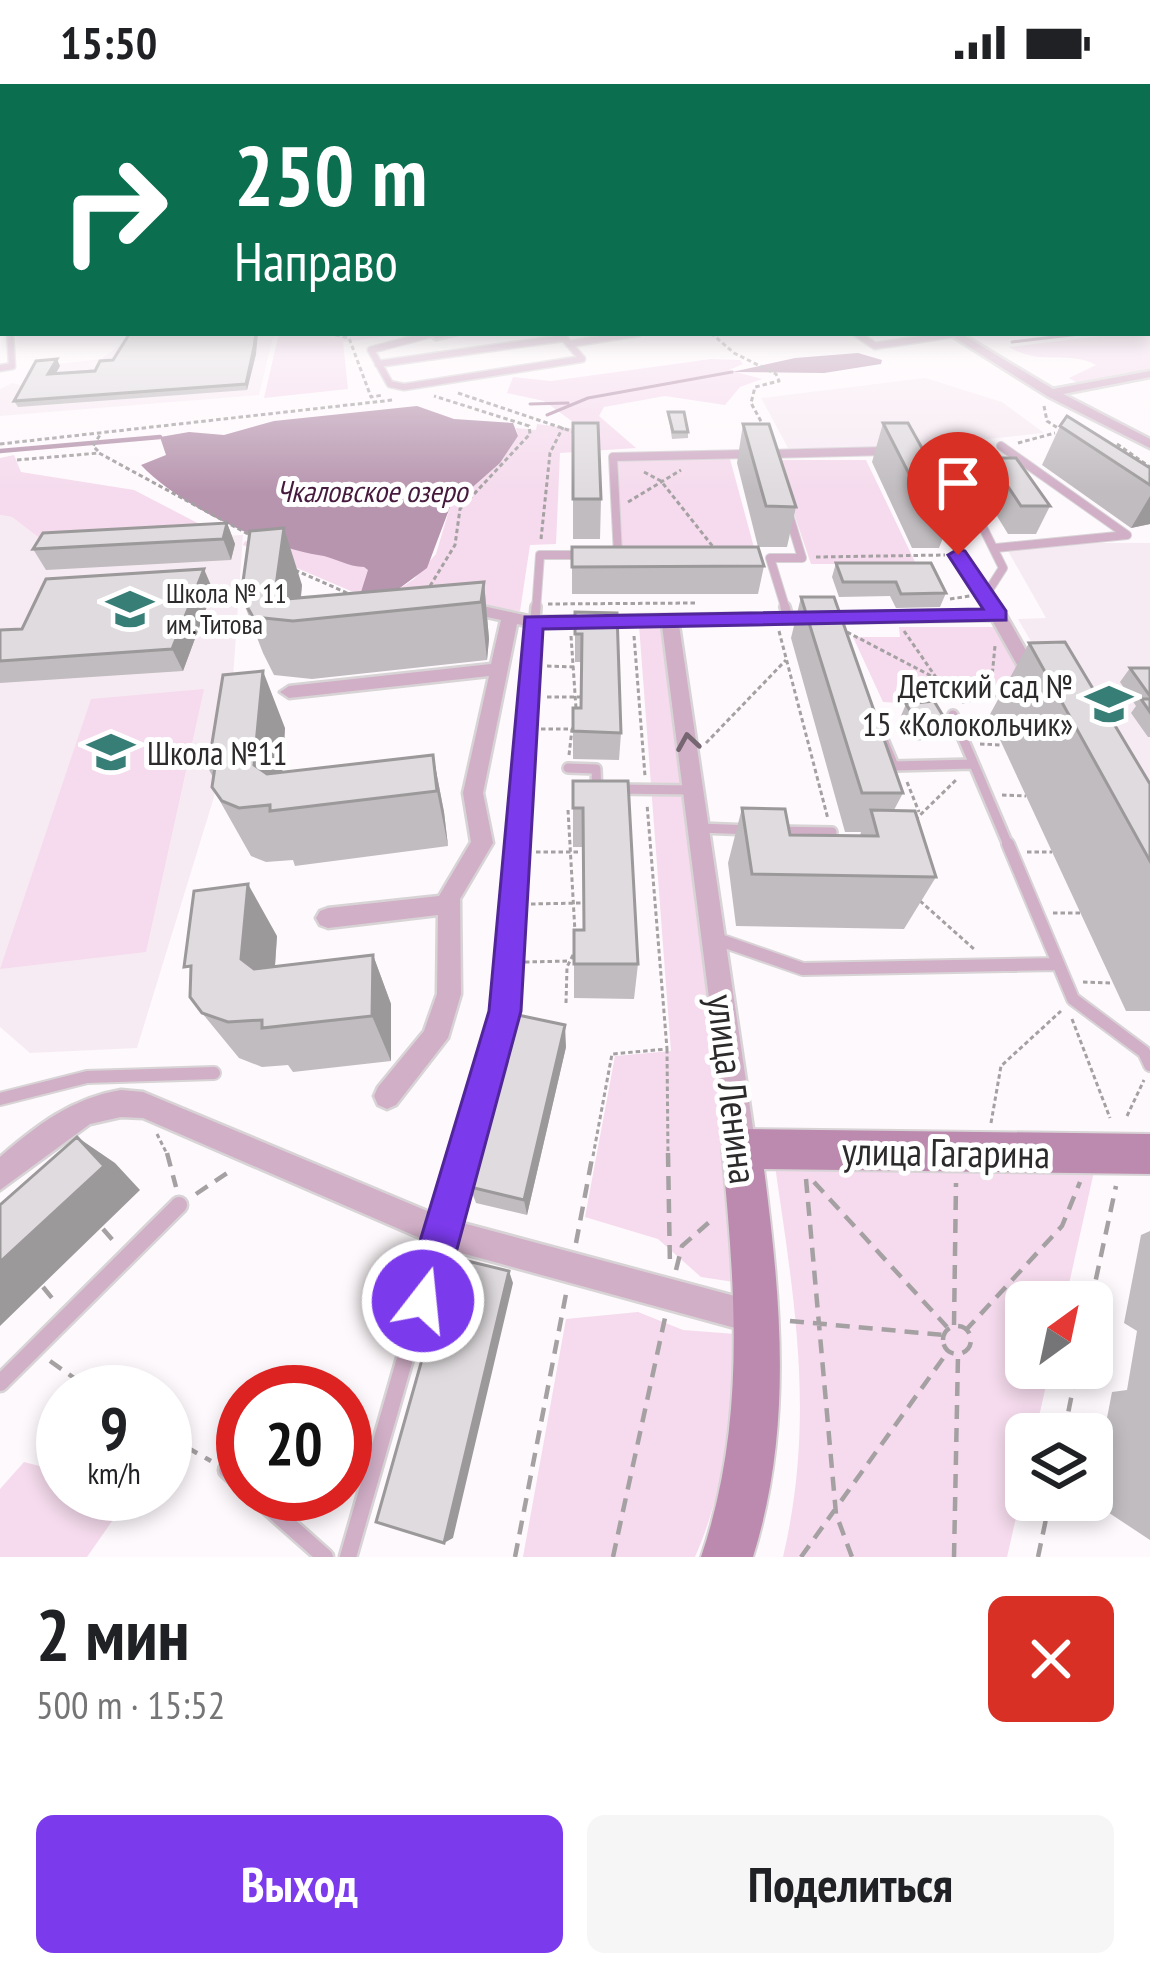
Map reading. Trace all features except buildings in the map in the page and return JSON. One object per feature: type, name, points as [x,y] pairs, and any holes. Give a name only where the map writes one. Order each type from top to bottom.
[{"type":"street","points":[[986,355],[1050,396],[1072,402],[1150,444]]},
{"type":"street","points":[[1050,396],[1150,374]]},
{"type":"street","points":[[445,605],[526,614],[660,617],[834,620],[998,615],[1046,703]]},
{"type":"street","points":[[387,1096],[436,1038],[449,994],[449,904],[482,843],[473,793],[501,669],[526,614]]},
{"type":"street","name":"улица Ленина","points":[[660,617],[695,790],[742,1149],[757,1318],[754,1469],[727,1557]]},
{"type":"street","points":[[289,692],[501,669]]},
{"type":"street","points":[[328,918],[449,904]]},
{"type":"street","points":[[0,1176],[81,1110],[118,1101],[184,1120],[443,1233],[757,1318]]},
{"type":"street","name":"улица Гагарина","points":[[742,1149],[956,1154],[1134,1165]]},
{"type":"lane","points":[[372,355],[390,384],[404,387],[582,359],[578,355]]},
{"type":"lane","points":[[378,364],[444,355]]},
{"type":"lane","points":[[764,438],[774,467]]},
{"type":"lane","points":[[997,548],[1127,535],[1001,446]]},
{"type":"lane","points":[[348,1557],[505,1011],[527,728],[526,614],[540,555],[617,555],[613,457],[903,451]]},
{"type":"lane","points":[[986,592],[1003,568],[958,477],[1002,477]]},
{"type":"lane","points":[[1024,477],[1045,477]]},
{"type":"lane","points":[[782,618],[770,558],[802,558],[784,500]]},
{"type":"lane","points":[[939,519],[998,615]]},
{"type":"lane","points":[[955,711],[1073,999],[1144,1052],[1150,1066]]},
{"type":"lane","points":[[877,725],[894,766],[973,764]]},
{"type":"lane","points":[[568,768],[596,769],[598,810],[568,810]]},
{"type":"lane","points":[[597,788],[695,790]]},
{"type":"lane","points":[[700,828],[832,832]]},
{"type":"lane","points":[[714,938],[803,969],[1058,964]]},
{"type":"lane","points":[[0,1099],[87,1077],[214,1073]]},
{"type":"lane","points":[[0,1383],[179,1205]]},
{"type":"lane","points":[[284,1521],[325,1557]]},
{"type":"path","points":[[741,355],[776,374],[778,381],[755,387],[751,403],[767,431],[764,438]]},
{"type":"path","points":[[424,592],[438,579],[455,545],[460,509],[530,434],[530,426],[432,395],[454,392],[563,425],[661,481],[710,545],[726,557],[770,558]]},
{"type":"path","points":[[1050,396],[1043,413],[1061,430]]},
{"type":"path","points":[[0,444],[394,400]]},
{"type":"path","points":[[510,420],[521,412]]},
{"type":"path","points":[[540,555],[550,453],[563,425]]},
{"type":"path","points":[[903,451],[1001,446],[1066,425]]},
{"type":"path","points":[[99,453],[94,443],[102,433]]},
{"type":"path","points":[[17,460],[99,453],[251,535]]},
{"type":"path","points":[[615,511],[709,455]]},
{"type":"path","points":[[802,558],[958,555]]},
{"type":"path","points":[[286,566],[358,598]]},
{"type":"path","points":[[515,1557],[612,1054],[667,1049],[646,790],[660,617],[643,591]]},
{"type":"path","points":[[660,617],[687,591]]},
{"type":"path","points":[[526,614],[571,612],[579,697],[576,711]]},
{"type":"path","points":[[990,698],[998,615]]},
{"type":"path","points":[[894,617],[944,682],[955,711],[990,698]]},
{"type":"path","points":[[782,618],[787,659],[832,832]]},
{"type":"path","points":[[834,620],[854,638],[944,682],[990,698],[1046,703]]},
{"type":"path","points":[[698,743],[710,743],[787,659]]},
{"type":"path","points":[[530,666],[582,667]]},
{"type":"path","points":[[528,697],[579,697]]},
{"type":"path","points":[[568,768],[574,726]]},
{"type":"path","points":[[527,728],[581,729]]},
{"type":"path","points":[[972,744],[1002,745]]},
{"type":"path","points":[[909,827],[973,764]]},
{"type":"path","points":[[894,766],[909,784],[920,814]]},
{"type":"path","points":[[994,795],[1026,796]]},
{"type":"path","points":[[566,1003],[574,952],[568,810]]},
{"type":"path","points":[[517,852],[583,852]]},
{"type":"path","points":[[1019,852],[1052,852]]},
{"type":"path","points":[[914,896],[981,956]]},
{"type":"path","points":[[513,905],[583,903]]},
{"type":"path","points":[[1045,913],[1080,913]]},
{"type":"path","points":[[509,962],[583,961]]},
{"type":"path","points":[[1075,982],[1113,982]]},
{"type":"path","points":[[992,1127],[989,1116],[1001,1066],[1066,1005],[1110,1118]]},
{"type":"path","points":[[1127,1117],[1150,1066]]},
{"type":"path","points":[[143,1106],[172,1164],[179,1205]]},
{"type":"path","points":[[179,1205],[242,1149]]},
{"type":"path","points":[[801,1557],[950,1350],[956,1154]]},
{"type":"path","points":[[1098,1281],[1134,1165]]},
{"type":"path","points":[[965,1331],[1062,1226],[1084,1171]]},
{"type":"path","points":[[852,1557],[836,1514],[805,1172],[948,1329]]},
{"type":"path","points":[[670,1295],[682,1246],[734,1201],[747,1201]]},
{"type":"path","points":[[757,1318],[965,1331]]},
{"type":"path","points":[[958,1355],[970,1348],[965,1331]]},
{"type":"path","points":[[33,1350],[55,1365]]},
{"type":"path","points":[[950,1350],[958,1355]]},
{"type":"path","points":[[954,1557],[958,1355]]},
{"type":"path","points":[[1038,1557],[1046,1521]]},
{"type":"shaded area","points":[[107,355],[269,355],[259,395],[0,416],[0,389],[12,383],[25,386],[38,366]]},
{"type":"shaded area","points":[[274,355],[344,355],[348,389],[264,398]]},
{"type":"shaded area","points":[[1026,355],[1150,355],[1150,372],[1081,385],[1069,378],[1096,365]]},
{"type":"shaded area","points":[[711,359],[740,360],[743,364],[729,370],[762,379],[740,387],[725,405],[665,396],[604,407],[599,416],[636,448],[560,453],[556,544],[530,545],[520,611],[372,600],[243,545],[245,541],[274,545],[364,567],[393,593],[414,579],[436,554],[450,507],[500,463],[518,436],[516,428],[536,430],[537,424],[584,430],[544,401],[507,393],[513,377],[551,381]]},
{"type":"shaded area","points":[[925,378],[1002,402],[1044,433],[907,448],[788,448],[761,398]]},
{"type":"shaded area","points":[[14,455],[21,472],[134,490],[211,530],[46,543],[12,517],[0,515],[0,458]]},
{"type":"shaded area","points":[[618,459],[730,459],[759,566],[621,565]]},
{"type":"shaded area","points":[[776,460],[866,460],[916,564],[811,564]]},
{"type":"shaded area","name":"Школа №11","points":[[0,515],[12,517],[46,543],[243,535],[231,707],[214,797],[137,1048],[30,1053],[0,1027]]},
{"type":"shaded area","name":"Детский сад № 15 «Колокольчик»","points":[[1150,543],[1150,785],[1104,768],[1018,619],[1046,618],[1008,551]]},
{"type":"shaded area","points":[[639,625],[663,625],[731,1148],[734,1282],[701,1277],[658,1239],[585,1217],[615,1056],[671,1051]]},
{"type":"shaded area","points":[[899,627],[997,627],[1028,687],[933,681],[920,704],[883,702],[853,637],[900,637]]},
{"type":"shaded area","points":[[204,689],[146,952],[0,969],[91,699]]},
{"type":"shaded area","points":[[774,1159],[1095,1167],[1070,1281],[1005,1281],[1005,1389],[1045,1389],[1040,1413],[1005,1413],[1005,1521],[1015,1521],[1007,1557],[783,1557],[798,1455],[794,1309]]},
{"type":"shaded area","points":[[638,1312],[683,1330],[735,1334],[722,1474],[695,1557],[523,1557],[566,1319]]},
{"type":"shaded area","points":[[24,1462],[36,1465],[36,1521],[112,1521],[87,1557],[0,1557],[0,1489]]},
{"type":"water","points":[[864,355],[882,360],[881,364],[824,373],[732,372],[795,358]]},
{"type":"water","name":"Чкаловское озеро","points":[[417,406],[454,419],[513,423],[518,436],[500,463],[450,507],[427,568],[393,593],[361,592],[368,570],[364,567],[249,533],[200,509],[141,465],[166,455],[160,437],[189,432],[224,435],[274,421]]},
{"type":"waterway","points":[[547,415],[588,398],[732,372]]},
{"type":"waterway","points":[[530,404],[568,403]]},
{"type":"waterway","points":[[0,451],[160,437]]},
{"type":"place","name":"Школа № 11 им. Титова","points":[[130,609]]},
{"type":"place","name":"Детский сад № 15 «Колокольчик»","points":[[1109,704]]},
{"type":"place","name":"Школа №11","points":[[111,752]]},
{"type":"route","points":[[423,1301],[505,1011],[533,622],[998,615],[958,555]]}]
